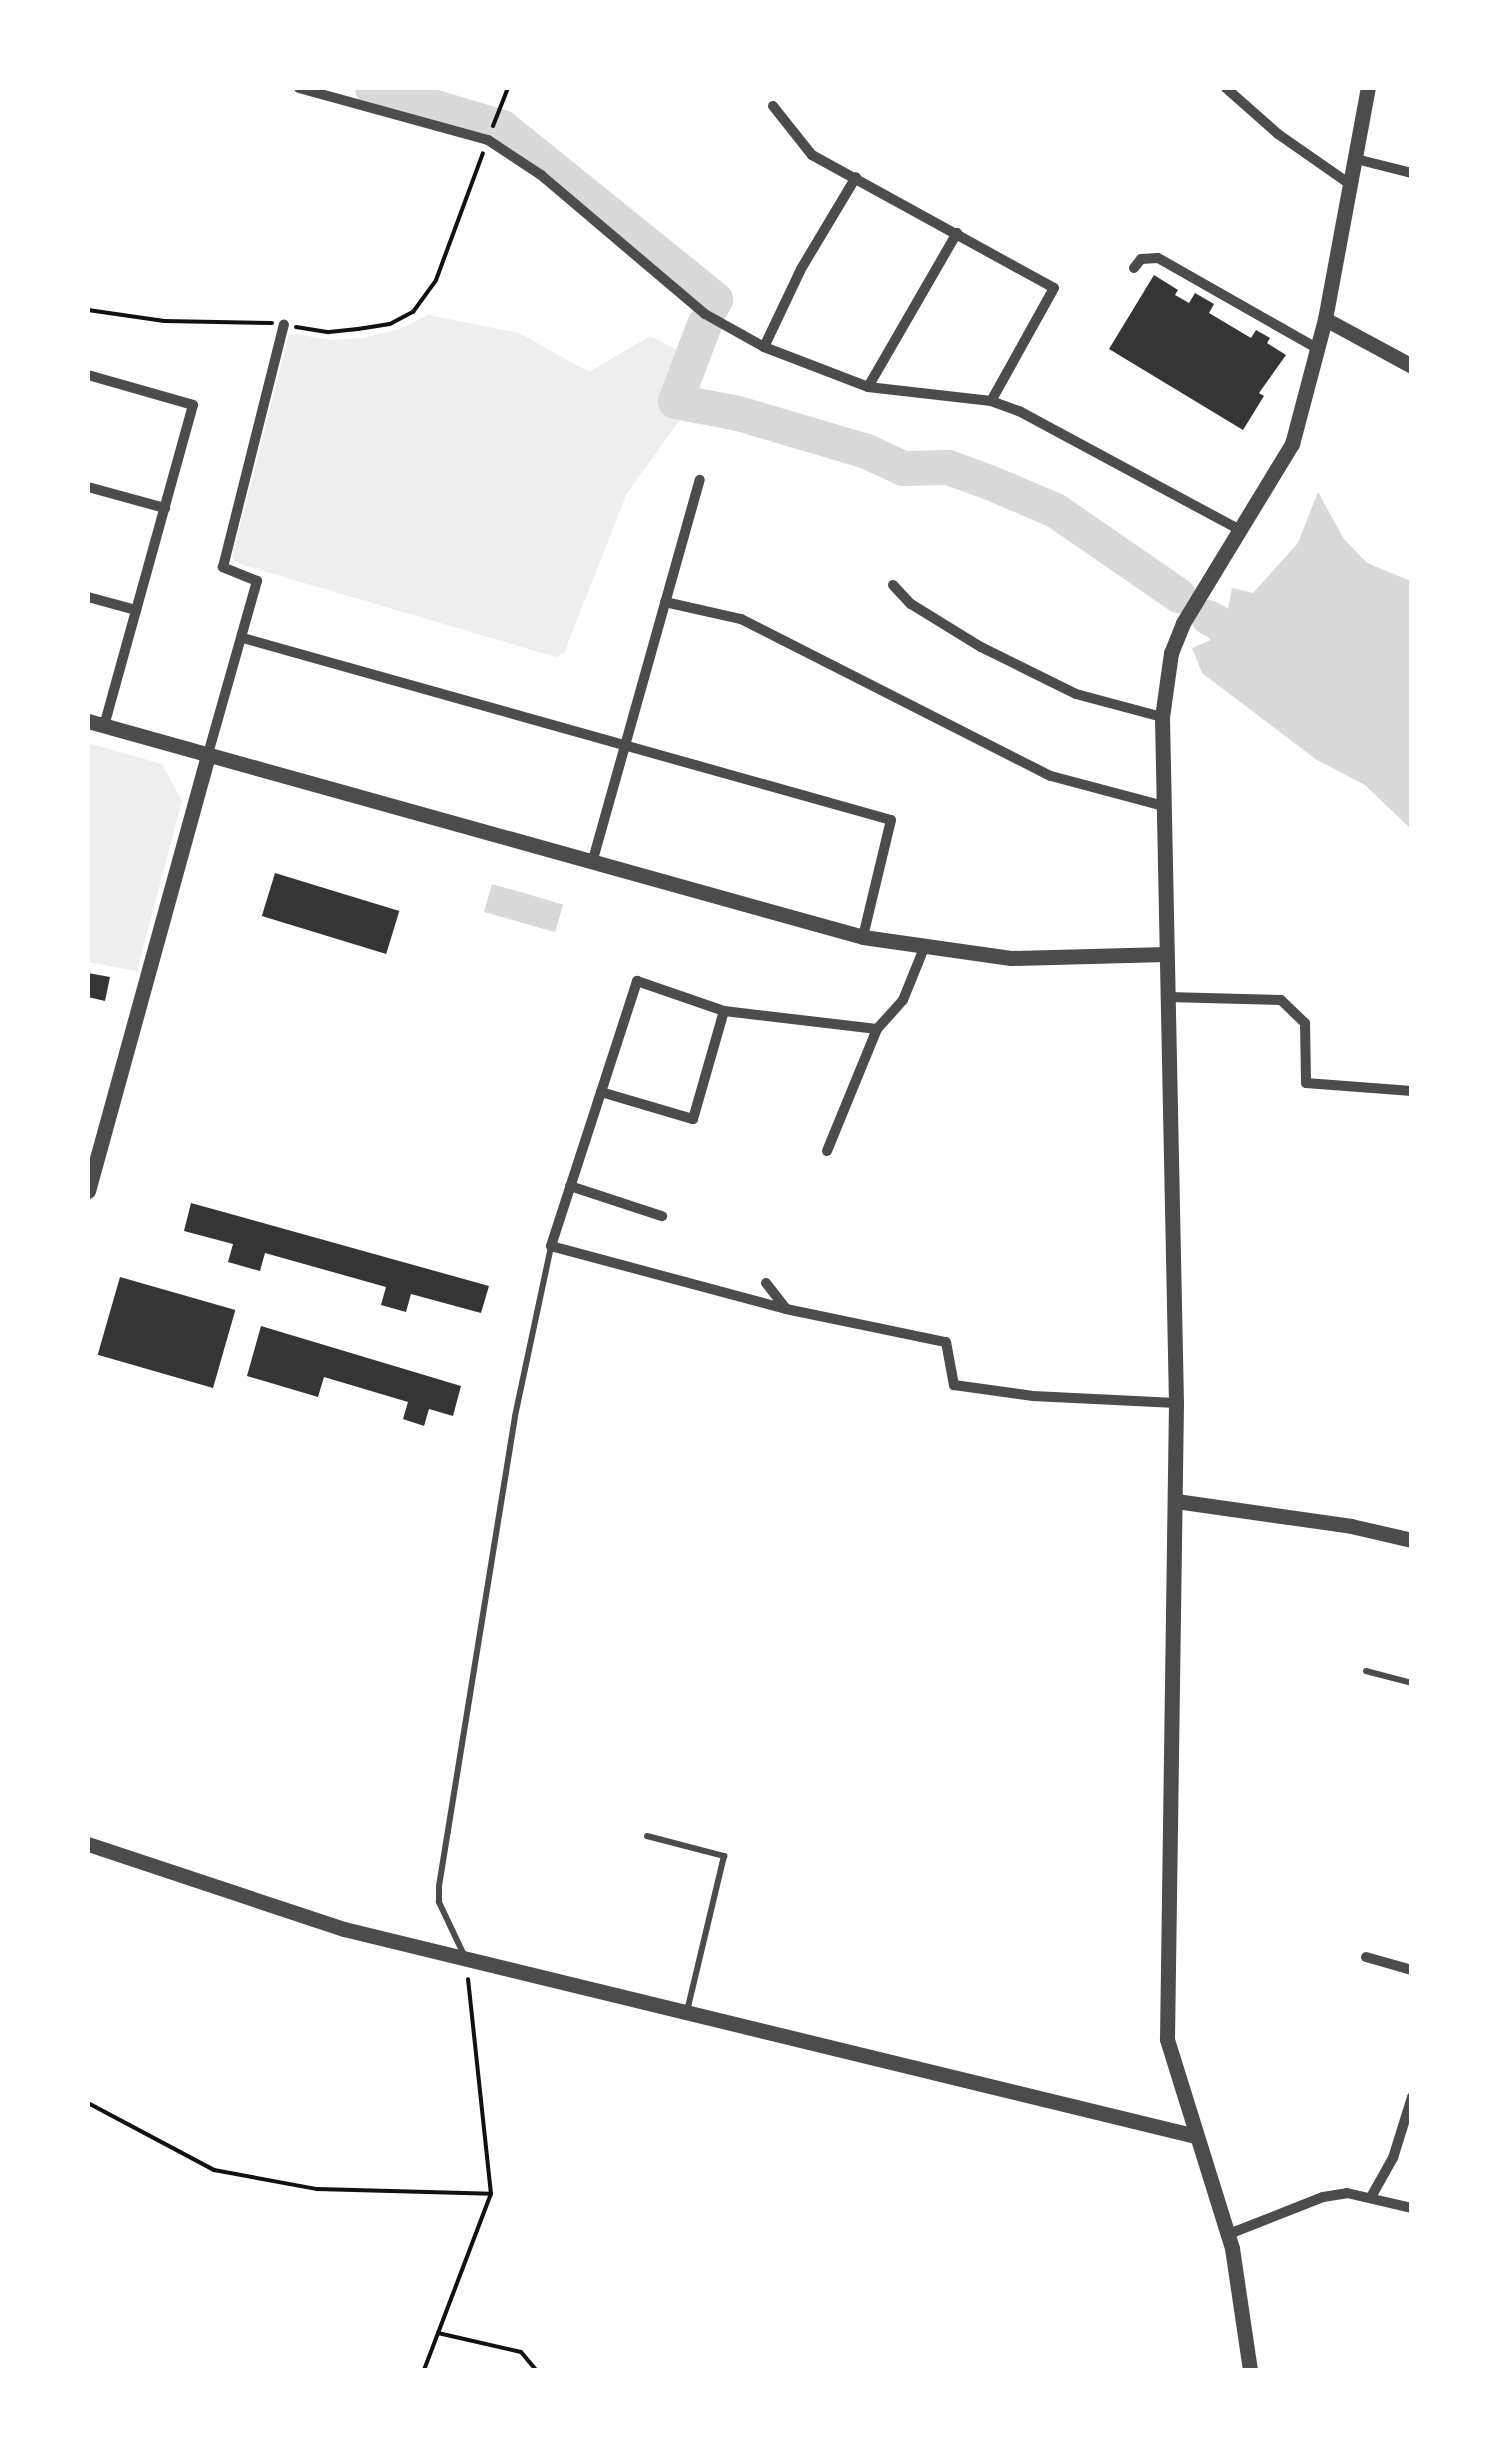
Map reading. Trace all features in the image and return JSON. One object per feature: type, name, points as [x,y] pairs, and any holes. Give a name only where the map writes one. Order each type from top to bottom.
[{"type":"street","points":[[299,88],[488,140],[541,175],[705,314],[764,348],[868,386],[991,401],[1019,411],[1243,532]]},
{"type":"street","points":[[1226,88],[1278,134],[1352,185]]},
{"type":"street","points":[[1250,2370],[1228,2234],[1167,2039],[1176,1402],[1162,717],[1171,653],[1184,623],[1243,532],[1292,444],[1325,319],[1368,88]]},
{"type":"street","points":[[774,106],[812,155],[1054,288],[991,401]]},
{"type":"street","points":[[1356,159],[1412,173]]},
{"type":"street","points":[[764,348],[801,269],[856,177]]},
{"type":"street","points":[[868,386],[957,233]]},
{"type":"street","points":[[1134,268],[1142,259],[1158,258],[1318,349]]},
{"type":"street","points":[[1325,319],[1412,366]]},
{"type":"street","points":[[88,1191],[257,580],[223,567],[284,325]]},
{"type":"street","points":[[88,375],[193,405],[104,726]]},
{"type":"street","points":[[592,863],[700,480]]},
{"type":"street","points":[[88,487],[164,508]]},
{"type":"street","points":[[893,585],[911,604],[981,647],[1076,694],[1162,717]]},
{"type":"street","points":[[88,597],[136,610]]},
{"type":"street","points":[[666,602],[741,619],[1051,776],[1164,806]]},
{"type":"street","points":[[243,638],[890,820],[863,937]]},
{"type":"street","points":[[88,721],[863,937],[1011,958],[1166,954]]},
{"type":"street","points":[[827,1151],[878,1029],[903,1000],[924,948]]},
{"type":"street","points":[[878,1029],[724,1011],[637,980],[551,1246],[786,1308],[946,1342],[954,1385],[1033,1396],[1176,1402]]},
{"type":"street","points":[[1167,997],[1281,1000],[1306,1023],[1306,1083],[1412,1091]]},
{"type":"street","points":[[601,1092],[693,1119],[724,1011]]},
{"type":"street","points":[[570,1186],[662,1216]]},
{"type":"street","points":[[766,1282],[786,1308]]},
{"type":"street","points":[[1176,1502],[1352,1526],[1412,1540]]},
{"type":"street","points":[[88,1844],[344,1928],[1196,2136]]},
{"type":"street","points":[[1366,1956],[1412,1970]]},
{"type":"street","points":[[1371,2197],[1393,2158],[1412,2097]]},
{"type":"street","points":[[1228,2234],[1322,2197],[1347,2193],[1412,2208]]},
{"type":"lane","points":[[466,1960],[439,1902],[440,1886],[515,1416],[551,1246]]},
{"type":"lane","points":[[1366,1671],[1412,1683]]},
{"type":"lane","points":[[648,1836],[724,1856],[686,2012]]},
{"type":"path","points":[[496,120],[508,88]]},
{"type":"path","points":[[88,310],[164,322],[344,330],[390,324],[413,312],[436,280],[488,140]]},
{"type":"path","points":[[424,2370],[491,2194],[466,1960]]},
{"type":"path","points":[[88,2103],[214,2170],[317,2189],[491,2194]]},
{"type":"path","points":[[438,2333],[521,2352],[536,2370]]},
{"type":"shaded area","points":[[428,315],[519,333],[589,372],[650,336],[685,354],[659,403],[685,413],[627,493],[564,653],[556,657],[236,563],[232,557],[289,333],[331,340],[363,338],[400,329]]},
{"type":"shaded area","points":[[1318,492],[1344,539],[1367,563],[1411,581],[1411,829],[1365,785],[1317,760],[1202,673],[1192,648],[1209,641],[1226,619],[1232,588],[1253,593],[1298,543]]},
{"type":"shaded area","points":[[88,743],[162,764],[182,801],[137,971],[88,962]]},
{"type":"shaded area","points":[[492,884],[563,904],[555,932],[484,912]]},
{"type":"building","points":[[1154,275],[1178,290],[1175,295],[1189,303],[1195,293],[1214,304],[1209,313],[1251,338],[1256,330],[1286,355],[1259,393],[1264,396],[1243,430],[1109,349]]},
{"type":"building","points":[[275,873],[399,911],[386,954],[262,916]]},
{"type":"building","points":[[88,973],[110,977],[105,1001],[88,997]]},
{"type":"building","points":[[191,1203],[489,1286],[481,1313],[411,1294],[406,1312],[381,1305],[386,1287],[265,1253],[260,1271],[228,1262],[233,1244],[184,1231]]},
{"type":"building","points":[[120,1277],[235,1310],[213,1388],[98,1355]]},
{"type":"building","points":[[261,1326],[461,1386],[453,1416],[429,1409],[424,1426],[403,1419],[408,1402],[324,1377],[318,1397],[247,1376]]},
{"type":"waterway","points":[[372,88],[502,127],[715,299],[712,305]]},
{"type":"waterway","points":[[704,324],[675,401],[738,413],[866,451],[903,468],[948,467],[989,482],[1055,510],[1178,595]]},
{"type":"waterway","points":[[1208,617],[1262,649]]}]
